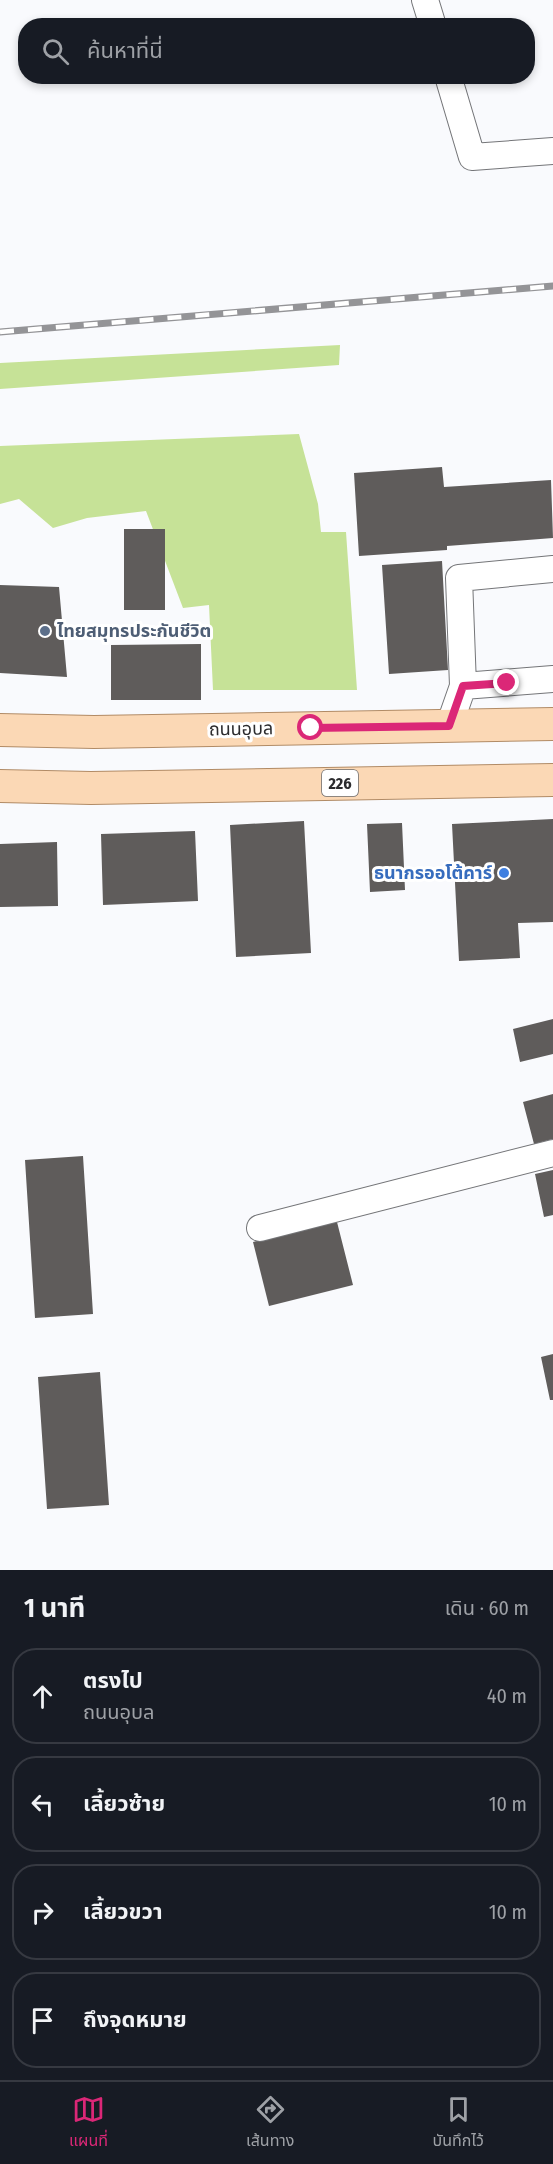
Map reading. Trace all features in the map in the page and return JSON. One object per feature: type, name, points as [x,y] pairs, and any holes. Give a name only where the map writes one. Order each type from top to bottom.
[{"type":"main road","name":"ถนนอุบล","points":[[0,730],[127,731],[553,724]]},
{"type":"main road","name":"226","points":[[0,786],[126,787],[553,780]]},
{"type":"street","points":[[425,0],[431,18]]},
{"type":"street","points":[[450,84],[472,157],[553,151]]},
{"type":"street","points":[[449,726],[463,686],[459,578],[553,569]]},
{"type":"street","points":[[463,686],[553,679]]},
{"type":"street","points":[[260,1228],[553,1154]]},
{"type":"green space","points":[[340,345],[339,365],[0,389],[0,363]]},
{"type":"green space","points":[[299,434],[318,504],[321,532],[346,532],[357,690],[213,690],[209,605],[183,608],[146,511],[87,518],[53,528],[19,499],[0,504],[0,446]]},
{"type":"building","points":[[442,467],[444,487],[551,480],[553,538],[447,546],[447,550],[359,556],[354,473]]},
{"type":"building","points":[[124,529],[165,529],[165,610],[124,610]]},
{"type":"building","points":[[442,561],[448,670],[389,674],[382,565]]},
{"type":"building","points":[[0,585],[59,587],[67,677],[0,673]]},
{"type":"building","points":[[201,644],[201,700],[111,700],[111,645]]},
{"type":"building","name":"ธนากรออโต้คาร์","points":[[553,819],[553,922],[518,923],[520,958],[459,961],[452,824]]},
{"type":"building","points":[[304,821],[311,953],[236,957],[230,825]]},
{"type":"building","points":[[402,823],[405,890],[370,892],[367,824]]},
{"type":"building","points":[[195,831],[198,901],[103,905],[101,834]]},
{"type":"building","points":[[57,842],[58,906],[0,907],[0,844]]},
{"type":"building","points":[[553,1019],[553,1054],[520,1062],[513,1029]]},
{"type":"building","points":[[553,1094],[553,1139],[534,1144],[523,1102]]},
{"type":"building","points":[[83,1156],[93,1314],[35,1318],[25,1160]]},
{"type":"building","points":[[553,1170],[553,1215],[544,1217],[535,1174]]},
{"type":"building","points":[[337,1222],[353,1285],[269,1306],[253,1242]]},
{"type":"building","points":[[553,1354],[553,1400],[550,1400],[541,1357]]},
{"type":"building","points":[[100,1372],[109,1505],[47,1509],[38,1377]]},
{"type":"railway","points":[[0,332],[553,286]]},
{"type":"place","name":"ไทยสมุทรประกันชีวิต","points":[[45,631]]},
{"type":"place","name":"ธนากรออโต้คาร์","points":[[504,873]]},
{"type":"route","points":[[311,728],[449,726],[463,686],[507,683]]}]
